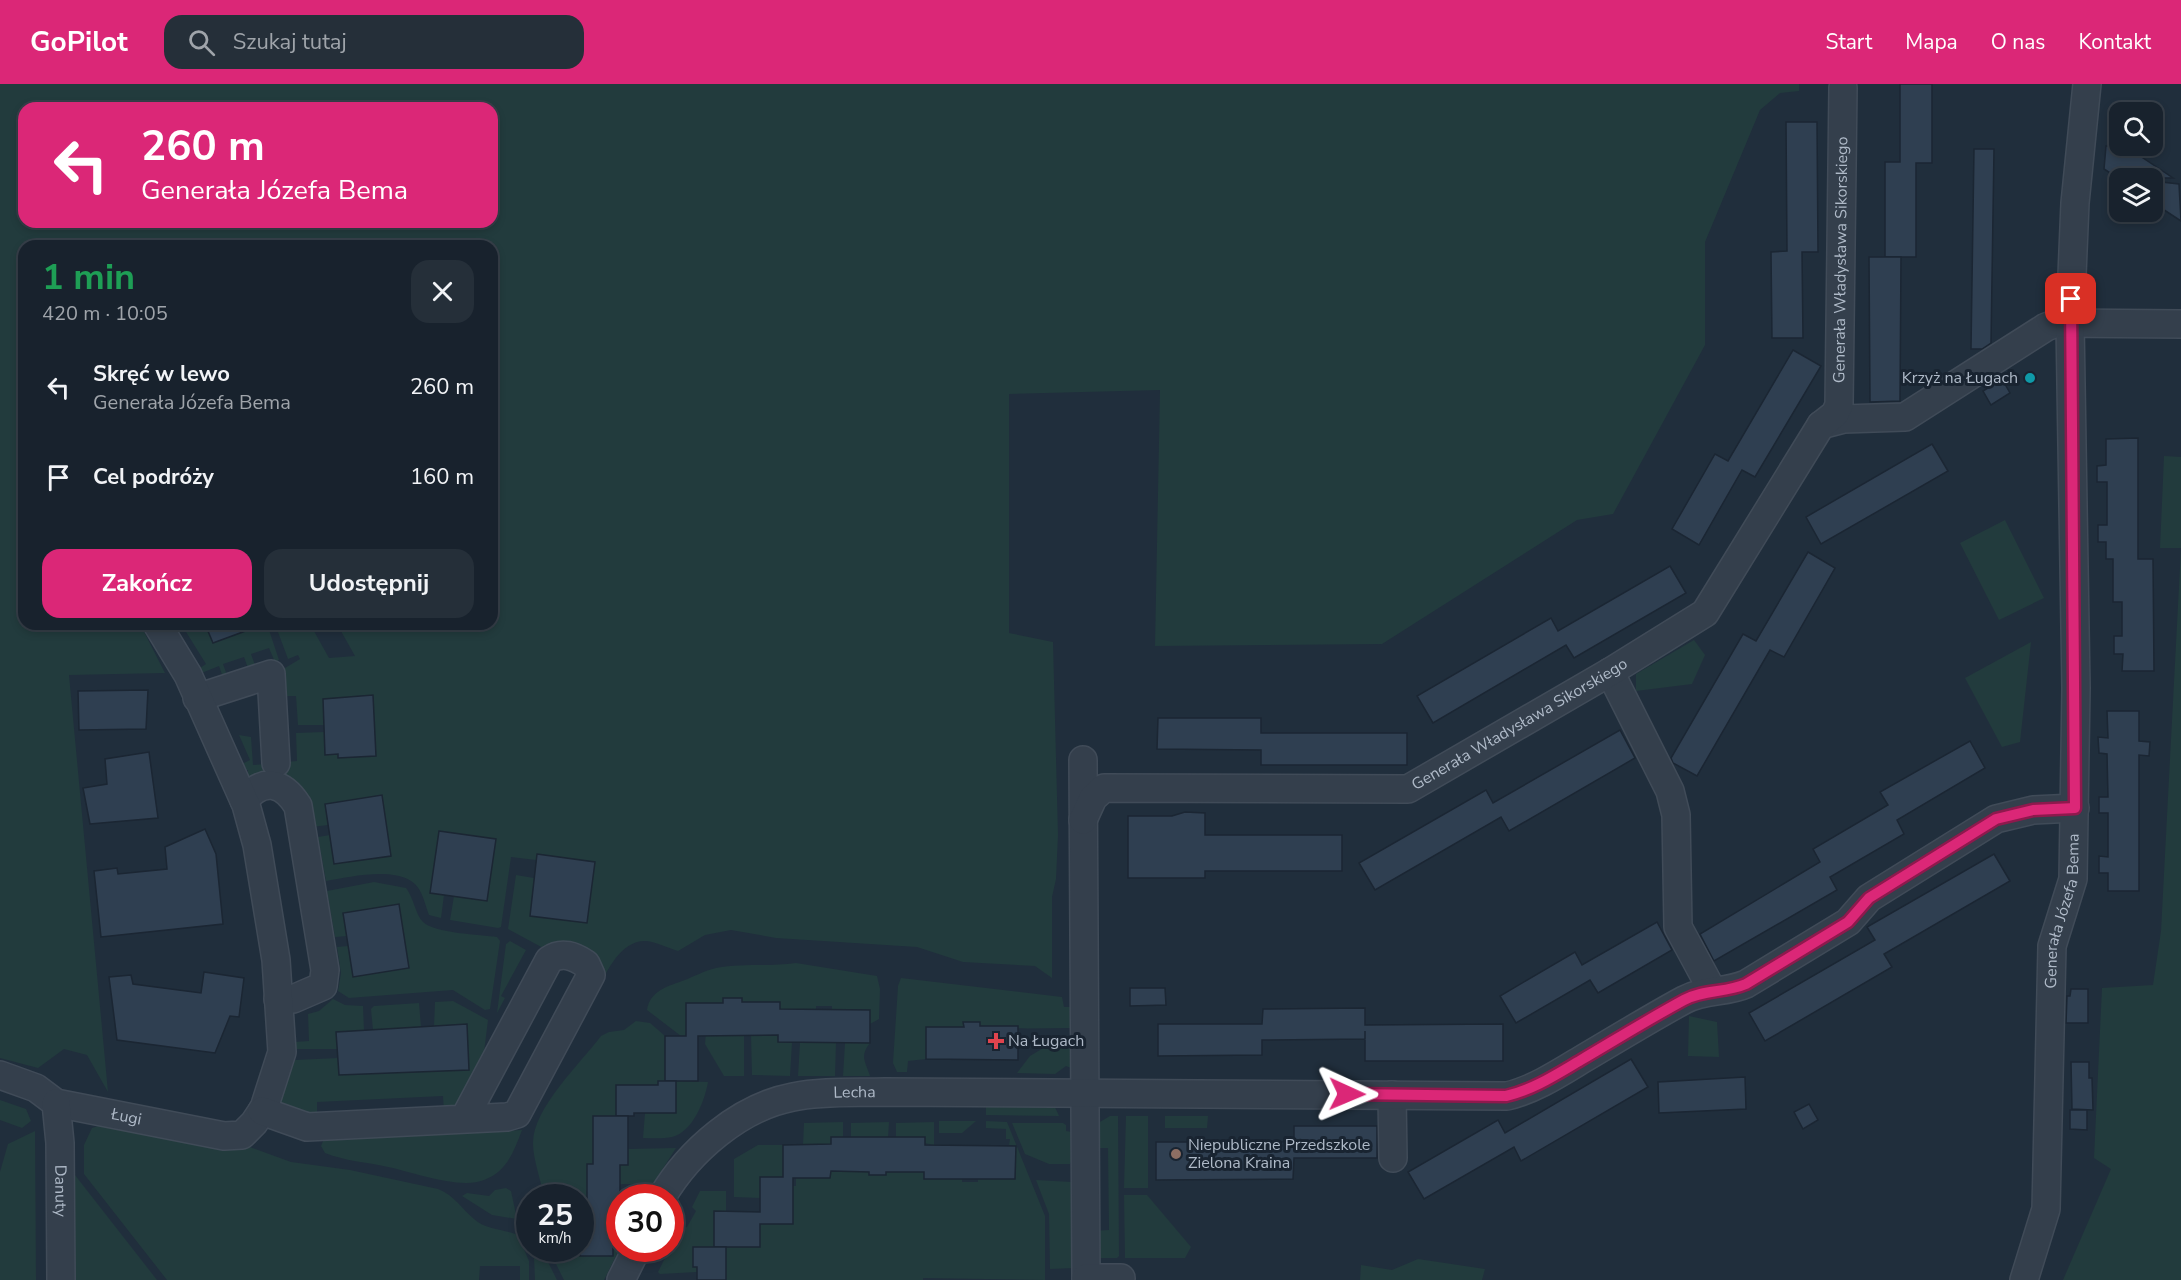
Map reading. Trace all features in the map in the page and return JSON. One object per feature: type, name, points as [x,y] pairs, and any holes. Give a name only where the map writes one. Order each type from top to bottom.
[{"type":"street","name":"Generała Józefa Bema","points":[[2024,1280],[2046,1209],[2052,946],[2073,879],[2075,808],[2070,323],[2075,203],[2087,84]]},
{"type":"street","name":"Generała Władysława Sikorskiego","points":[[1083,820],[1093,798],[1104,788],[1408,789],[1705,614],[1821,425],[1835,414],[1839,405],[1843,88]]},
{"type":"street","points":[[1821,425],[1844,419],[1905,417],[2046,327],[2070,323],[2181,324]]},
{"type":"street","points":[[161,630],[188,675],[244,800],[257,845],[267,901],[282,1052],[258,1117],[307,1127],[464,1119],[517,1114],[591,975],[586,964],[561,955],[549,960],[464,1119]]},
{"type":"street","points":[[1610,672],[1670,791],[1676,815],[1678,927],[1712,990]]},
{"type":"street","points":[[197,698],[272,674],[276,763]]},
{"type":"street","name":"Generała Władysława Sikorskiego","points":[[1083,760],[1086,1279]]},
{"type":"street","points":[[244,800],[254,789],[272,784],[289,791],[298,806],[325,970],[323,986],[293,999],[278,999]]},
{"type":"street","name":"Lecha","points":[[671,1184],[684,1164],[711,1138],[761,1108],[792,1097],[885,1092],[1506,1096],[1516,1094],[1565,1070],[1687,999],[1712,990],[1737,988],[1746,984],[1848,922],[1869,898],[1996,819],[2033,810],[2075,808]]},
{"type":"street","name":"Ługi","points":[[0,1076],[36,1088],[56,1103],[224,1136],[242,1135],[258,1117]]},
{"type":"street","points":[[1392,1095],[1393,1158]]},
{"type":"street","name":"Danuty","points":[[56,1103],[60,1143],[61,1280]]},
{"type":"street","points":[[621,1280],[630,1262]]},
{"type":"street","points":[[1086,1279],[1121,1278]]},
{"type":"green space","points":[[0,84],[1799,84],[1799,91],[1780,93],[1760,110],[1705,242],[1705,345],[1613,514],[1577,520],[1382,644],[1155,646],[1160,390],[1009,394],[1009,633],[1053,642],[1058,835],[1056,879],[1052,897],[1052,978],[1035,966],[963,962],[917,947],[776,938],[731,930],[705,935],[678,951],[646,941],[637,942],[622,951],[616,958],[598,989],[545,949],[508,929],[516,875],[534,878],[530,916],[587,923],[595,862],[538,854],[536,860],[511,857],[501,927],[498,928],[450,920],[454,896],[487,901],[496,839],[439,831],[430,893],[444,895],[441,918],[429,915],[424,899],[415,884],[396,875],[372,874],[326,881],[318,837],[330,835],[334,864],[391,856],[382,795],[325,804],[328,825],[311,827],[280,774],[248,776],[248,770],[237,770],[236,767],[250,760],[239,735],[251,737],[253,765],[297,761],[296,733],[324,732],[325,755],[338,754],[338,758],[376,756],[373,695],[323,699],[324,725],[298,725],[296,696],[283,696],[280,671],[300,659],[298,655],[288,659],[277,630],[313,630],[329,658],[355,656],[340,630],[498,630],[498,240],[18,240],[18,630],[143,630],[165,673],[69,675],[108,1092],[87,1055],[64,1049],[38,1068],[0,1058]]},
{"type":"green space","points":[[2164,456],[2181,457],[2181,548],[2160,548]]},
{"type":"green space","points":[[2005,520],[2044,598],[1999,620],[1960,543]]},
{"type":"green space","points":[[2181,548],[2181,1280],[2063,1280],[2111,1169],[2094,1158],[2102,988],[2153,985],[2161,931]]},
{"type":"green space","points":[[167,630],[178,630],[171,635]]},
{"type":"green space","points":[[185,630],[208,630],[213,643],[250,630],[269,630],[279,660],[275,662],[269,648],[251,654],[256,668],[249,671],[244,657],[223,664],[228,678],[224,680],[219,666],[199,674],[194,672],[206,664]]},
{"type":"green space","points":[[1694,640],[1705,655],[1692,684],[1636,691],[1636,674]]},
{"type":"green space","points":[[2031,642],[2020,742],[2002,747],[1965,678]]},
{"type":"green space","points":[[374,882],[406,888],[420,919],[429,926],[447,931],[497,937],[500,941],[490,1009],[485,1010],[453,990],[349,998],[338,991],[341,973],[337,947],[348,946],[409,968],[399,904],[347,936],[335,937],[327,891]]},
{"type":"green space","points":[[510,941],[526,950],[501,996],[505,998],[497,1013],[506,944]]},
{"type":"green space","points":[[796,963],[877,976],[880,989],[879,1019],[870,1024],[870,1010],[832,1009],[832,1006],[816,1006],[816,1009],[780,1009],[779,1002],[742,1002],[741,998],[723,998],[723,1003],[686,1003],[686,1036],[681,1036],[647,1010],[656,993],[712,969]]},
{"type":"green space","points":[[901,978],[1062,997],[1064,1007],[1071,1007],[1072,1026],[1071,1028],[990,1027],[964,1022],[964,1027],[927,1027],[926,1059],[908,1061],[907,1072],[897,1072],[893,1063],[898,986]]},
{"type":"green space","points":[[333,999],[345,1005],[363,1006],[364,1030],[337,1049],[294,1049],[294,1042],[309,1041],[308,1014],[319,1011]]},
{"type":"green space","points":[[453,1001],[488,1020],[483,1060],[459,1107],[444,1112],[443,1096],[317,1102],[317,1118],[279,1104],[295,1060],[338,1058],[467,1024],[434,1026],[435,1002]]},
{"type":"green space","points":[[419,1003],[421,1027],[373,1030],[371,1009],[374,1006]]},
{"type":"green space","points":[[1689,1016],[1717,1022],[1719,1057],[1688,1056]]},
{"type":"green space","points":[[636,1021],[650,1023],[665,1036],[665,1081],[658,1081],[658,1085],[616,1085],[616,1116],[593,1117],[593,1164],[587,1164],[587,1184],[541,1184],[533,1143],[541,1115],[559,1087],[601,1036],[609,1032],[624,1030]]},
{"type":"green space","points":[[706,1032],[712,1036],[744,1036],[744,1076],[724,1076],[705,1044]]},
{"type":"green space","points":[[778,1035],[778,1042],[792,1043],[790,1076],[752,1075],[751,1036]]},
{"type":"green space","points":[[836,1042],[835,1076],[798,1076],[800,1043]]},
{"type":"green space","points":[[845,1043],[870,1043],[864,1056],[870,1076],[843,1076]]},
{"type":"green space","points":[[1050,1044],[1072,1047],[1071,1068],[1066,1066],[1055,1074],[1017,1073],[1030,1056]]},
{"type":"green space","points":[[676,1081],[708,1082],[697,1114],[686,1129],[679,1134],[669,1138],[643,1138],[645,1113],[676,1113]]},
{"type":"green space","points":[[0,1100],[26,1109],[31,1121],[22,1128],[0,1120]]},
{"type":"green space","points":[[986,1106],[1055,1107],[1059,1116],[986,1115]]},
{"type":"green space","points":[[1110,1116],[1118,1116],[1119,1256],[1117,1258],[1094,1258],[1093,1231],[1109,1230],[1108,1148],[1100,1148],[1100,1122]]},
{"type":"green space","points":[[1126,1116],[1148,1116],[1148,1188],[1124,1188]]},
{"type":"green space","points":[[1165,1116],[1208,1116],[1207,1128],[1165,1128]]},
{"type":"green space","points":[[939,1121],[976,1121],[962,1133],[939,1133]]},
{"type":"green space","points":[[986,1121],[1007,1122],[1045,1216],[1045,1280],[923,1278],[923,1280],[726,1280],[726,1247],[760,1247],[760,1224],[793,1224],[793,1186],[796,1186],[796,1178],[830,1178],[831,1171],[869,1172],[870,1175],[885,1175],[886,1172],[924,1172],[962,1179],[962,1182],[978,1182],[978,1178],[1015,1179],[1016,1146],[1009,1145],[1010,1139],[1006,1139],[1006,1129],[986,1128]]},
{"type":"green space","points":[[843,1122],[843,1138],[831,1138],[831,1144],[803,1145],[804,1123]]},
{"type":"green space","points":[[889,1122],[888,1138],[851,1138],[851,1123]]},
{"type":"green space","points":[[934,1122],[934,1145],[896,1137],[896,1123]]},
{"type":"green space","points":[[1012,1123],[1063,1123],[1066,1125],[1066,1131],[1072,1132],[1070,1164],[1049,1164],[1025,1154]]},
{"type":"green space","points":[[101,1125],[236,1142],[291,1162],[350,1170],[438,1189],[453,1199],[479,1223],[516,1234],[516,1262],[529,1262],[529,1280],[520,1280],[520,1266],[480,1266],[479,1280],[167,1280],[84,1174],[84,1145],[92,1128]]},
{"type":"green space","points":[[522,1130],[513,1153],[499,1172],[474,1183],[450,1182],[340,1158],[325,1153],[321,1146],[324,1139]]},
{"type":"green space","points":[[35,1131],[36,1280],[0,1280],[0,1172],[8,1144]]},
{"type":"green space","points":[[758,1145],[783,1145],[783,1177],[760,1177],[760,1198],[734,1197],[734,1159]]},
{"type":"green space","points":[[676,1148],[653,1184],[620,1184],[620,1165],[628,1149]]},
{"type":"green space","points":[[71,1170],[157,1280],[70,1280]]},
{"type":"green space","points":[[1036,1180],[1072,1182],[1074,1268],[1050,1269],[1049,1214]]},
{"type":"green space","points":[[506,1188],[511,1191],[516,1219],[492,1215],[462,1196],[467,1193],[489,1196],[495,1190]]},
{"type":"green space","points":[[700,1191],[726,1191],[726,1212],[714,1247],[693,1247],[697,1272],[660,1274],[658,1272],[663,1262],[684,1262],[684,1227],[687,1227],[696,1211],[692,1207]]},
{"type":"green space","points":[[1124,1195],[1147,1195],[1191,1247],[1185,1258],[1125,1258]]},
{"type":"green space","points":[[594,1256],[606,1256],[606,1262],[613,1262],[604,1280],[564,1280],[555,1262],[594,1262]]},
{"type":"green space","points":[[1418,1259],[1485,1269],[1482,1280],[1360,1280],[1361,1265],[1392,1270]]},
{"type":"green space","points":[[534,1262],[548,1262],[557,1280],[535,1280]]},
{"type":"building","points":[[1900,84],[1932,84],[1932,163],[1916,163],[1916,257],[1885,257],[1885,162],[1900,162]]},
{"type":"building","points":[[1786,122],[1817,122],[1818,252],[1802,252],[1803,338],[1772,338],[1771,252],[1787,251]]},
{"type":"building","points":[[2106,146],[2109,146],[2109,156],[2140,156],[2158,168],[2109,168],[2109,172],[2104,169]]},
{"type":"building","points":[[1974,149],[1994,149],[1991,343],[1982,349],[1971,349]]},
{"type":"building","points":[[2163,171],[2173,178],[2163,178]]},
{"type":"building","points":[[2163,182],[2179,184],[2181,221],[2163,209]]},
{"type":"building","points":[[1869,257],[1901,257],[1900,401],[1870,402]]},
{"type":"building","points":[[1793,350],[1821,366],[1755,477],[1742,470],[1699,545],[1672,529],[1715,454],[1728,461]]},
{"type":"building","points":[[2002,379],[2010,393],[1991,405],[1983,391]]},
{"type":"building","points":[[2138,438],[2138,559],[2153,559],[2154,671],[2122,671],[2123,654],[2114,654],[2114,636],[2122,636],[2122,602],[2113,602],[2113,559],[2106,559],[2106,542],[2098,542],[2098,525],[2107,525],[2107,482],[2097,482],[2097,466],[2106,465],[2106,439]]},
{"type":"building","points":[[1932,444],[1948,471],[1821,544],[1806,517]]},
{"type":"building","points":[[1808,552],[1835,568],[1784,657],[1770,650],[1697,776],[1673,763],[1671,758],[1743,634],[1756,641]]},
{"type":"building","points":[[1670,566],[1686,593],[1574,658],[1566,645],[1433,723],[1417,696],[1551,618],[1558,631]]},
{"type":"building","points":[[208,630],[248,630],[213,643]]},
{"type":"building","points":[[148,690],[146,729],[79,730],[78,691]]},
{"type":"building","points":[[373,695],[376,756],[338,758],[338,754],[325,755],[323,699]]},
{"type":"building","points":[[2107,711],[2139,711],[2139,741],[2150,742],[2149,756],[2139,755],[2139,891],[2108,891],[2108,873],[2099,873],[2099,856],[2108,857],[2108,813],[2099,813],[2099,797],[2108,797],[2107,754],[2099,753],[2098,737],[2108,738]]},
{"type":"building","points":[[1158,718],[1261,718],[1261,733],[1407,733],[1407,765],[1261,765],[1261,750],[1157,749]]},
{"type":"building","points":[[1620,730],[1635,758],[1509,831],[1501,817],[1375,890],[1359,863],[1486,790],[1493,803]]},
{"type":"building","points":[[1970,741],[1985,768],[1897,820],[1904,834],[1830,877],[1837,890],[1714,961],[1700,934],[1820,862],[1813,849],[1888,805],[1880,792]]},
{"type":"building","points":[[149,752],[158,818],[90,824],[83,788],[107,784],[105,759]]},
{"type":"building","points":[[382,795],[391,856],[334,864],[325,804]]},
{"type":"building","points":[[1185,812],[1205,813],[1205,835],[1342,835],[1342,871],[1205,871],[1205,878],[1128,878],[1128,816],[1172,816]]},
{"type":"building","points":[[205,829],[216,854],[223,924],[101,937],[94,871],[117,868],[118,874],[167,869],[165,847]]},
{"type":"building","points":[[439,831],[496,839],[487,901],[430,893]]},
{"type":"building","points":[[537,854],[595,862],[587,923],[530,916]]},
{"type":"building","points":[[1994,854],[2010,881],[1884,954],[1892,967],[1765,1041],[1749,1013],[1875,940],[1867,927]]},
{"type":"building","points":[[399,904],[409,968],[353,977],[343,913]]},
{"type":"building","points":[[1657,922],[1672,950],[1598,993],[1590,980],[1516,1023],[1500,996],[1575,952],[1582,965]]},
{"type":"building","points":[[204,972],[244,978],[239,1017],[230,1016],[215,1053],[117,1040],[109,977],[131,975],[133,984],[201,993]]},
{"type":"building","points":[[1130,988],[1165,988],[1166,1005],[1130,1006]]},
{"type":"building","points":[[2071,989],[2088,989],[2088,1023],[2066,1023],[2067,996],[2070,996]]},
{"type":"building","points":[[723,998],[742,998],[742,1002],[780,1002],[780,1009],[870,1010],[870,1043],[778,1042],[778,1035],[698,1036],[698,1081],[665,1081],[665,1036],[686,1036],[686,1003],[723,1003]]},
{"type":"building","points":[[1365,1008],[1365,1025],[1503,1024],[1503,1061],[1365,1061],[1365,1039],[1262,1040],[1262,1055],[1158,1056],[1158,1024],[1262,1024],[1263,1009]]},
{"type":"building","points":[[963,1022],[980,1022],[980,1026],[1018,1026],[1018,1060],[926,1059],[926,1027],[964,1027]]},
{"type":"building","points":[[467,1024],[469,1070],[339,1075],[336,1032]]},
{"type":"building","points":[[1631,1059],[1648,1087],[1521,1161],[1514,1147],[1424,1199],[1408,1172],[1498,1120],[1505,1133]]},
{"type":"building","points":[[2071,1062],[2089,1062],[2093,1110],[2072,1109]]},
{"type":"building","points":[[1745,1077],[1746,1109],[1659,1113],[1658,1082]]},
{"type":"building","points":[[658,1081],[676,1081],[676,1113],[634,1113],[634,1116],[616,1116],[616,1085],[658,1085]]},
{"type":"building","points":[[1809,1104],[1818,1120],[1803,1129],[1794,1112]]},
{"type":"building","points":[[2070,1110],[2087,1110],[2087,1130],[2070,1129]]},
{"type":"building","points":[[593,1116],[628,1116],[628,1165],[620,1165],[620,1184],[606,1184],[606,1256],[594,1256],[594,1184],[587,1184],[587,1164],[593,1164]]},
{"type":"building","points":[[1294,1126],[1377,1126],[1377,1158],[1294,1158],[1293,1179],[1156,1180],[1156,1142],[1294,1142]]},
{"type":"building","points":[[831,1137],[925,1137],[925,1145],[1016,1146],[1015,1179],[924,1179],[924,1172],[886,1172],[886,1175],[869,1175],[869,1172],[831,1171],[830,1178],[793,1178],[793,1224],[760,1224],[760,1247],[714,1247],[714,1211],[760,1212],[760,1177],[783,1177],[783,1145],[831,1144]]},
{"type":"building","points":[[693,1247],[726,1247],[726,1280],[697,1280],[697,1267],[693,1267]]},
{"type":"place","name":"Krzyż na Ługach","points":[[2030,378]]},
{"type":"place","name":"Na Ługach","points":[[996,1041]]},
{"type":"place","name":"Niepubliczne Przedszkole Zielona Kraina","points":[[1176,1154]]},
{"type":"route","points":[[1347,1094],[1506,1096],[1516,1094],[1565,1070],[1687,999],[1712,990],[1737,988],[1746,984],[1848,922],[1869,898],[1996,819],[2033,810],[2075,808],[2076,688],[2071,299]]}]
